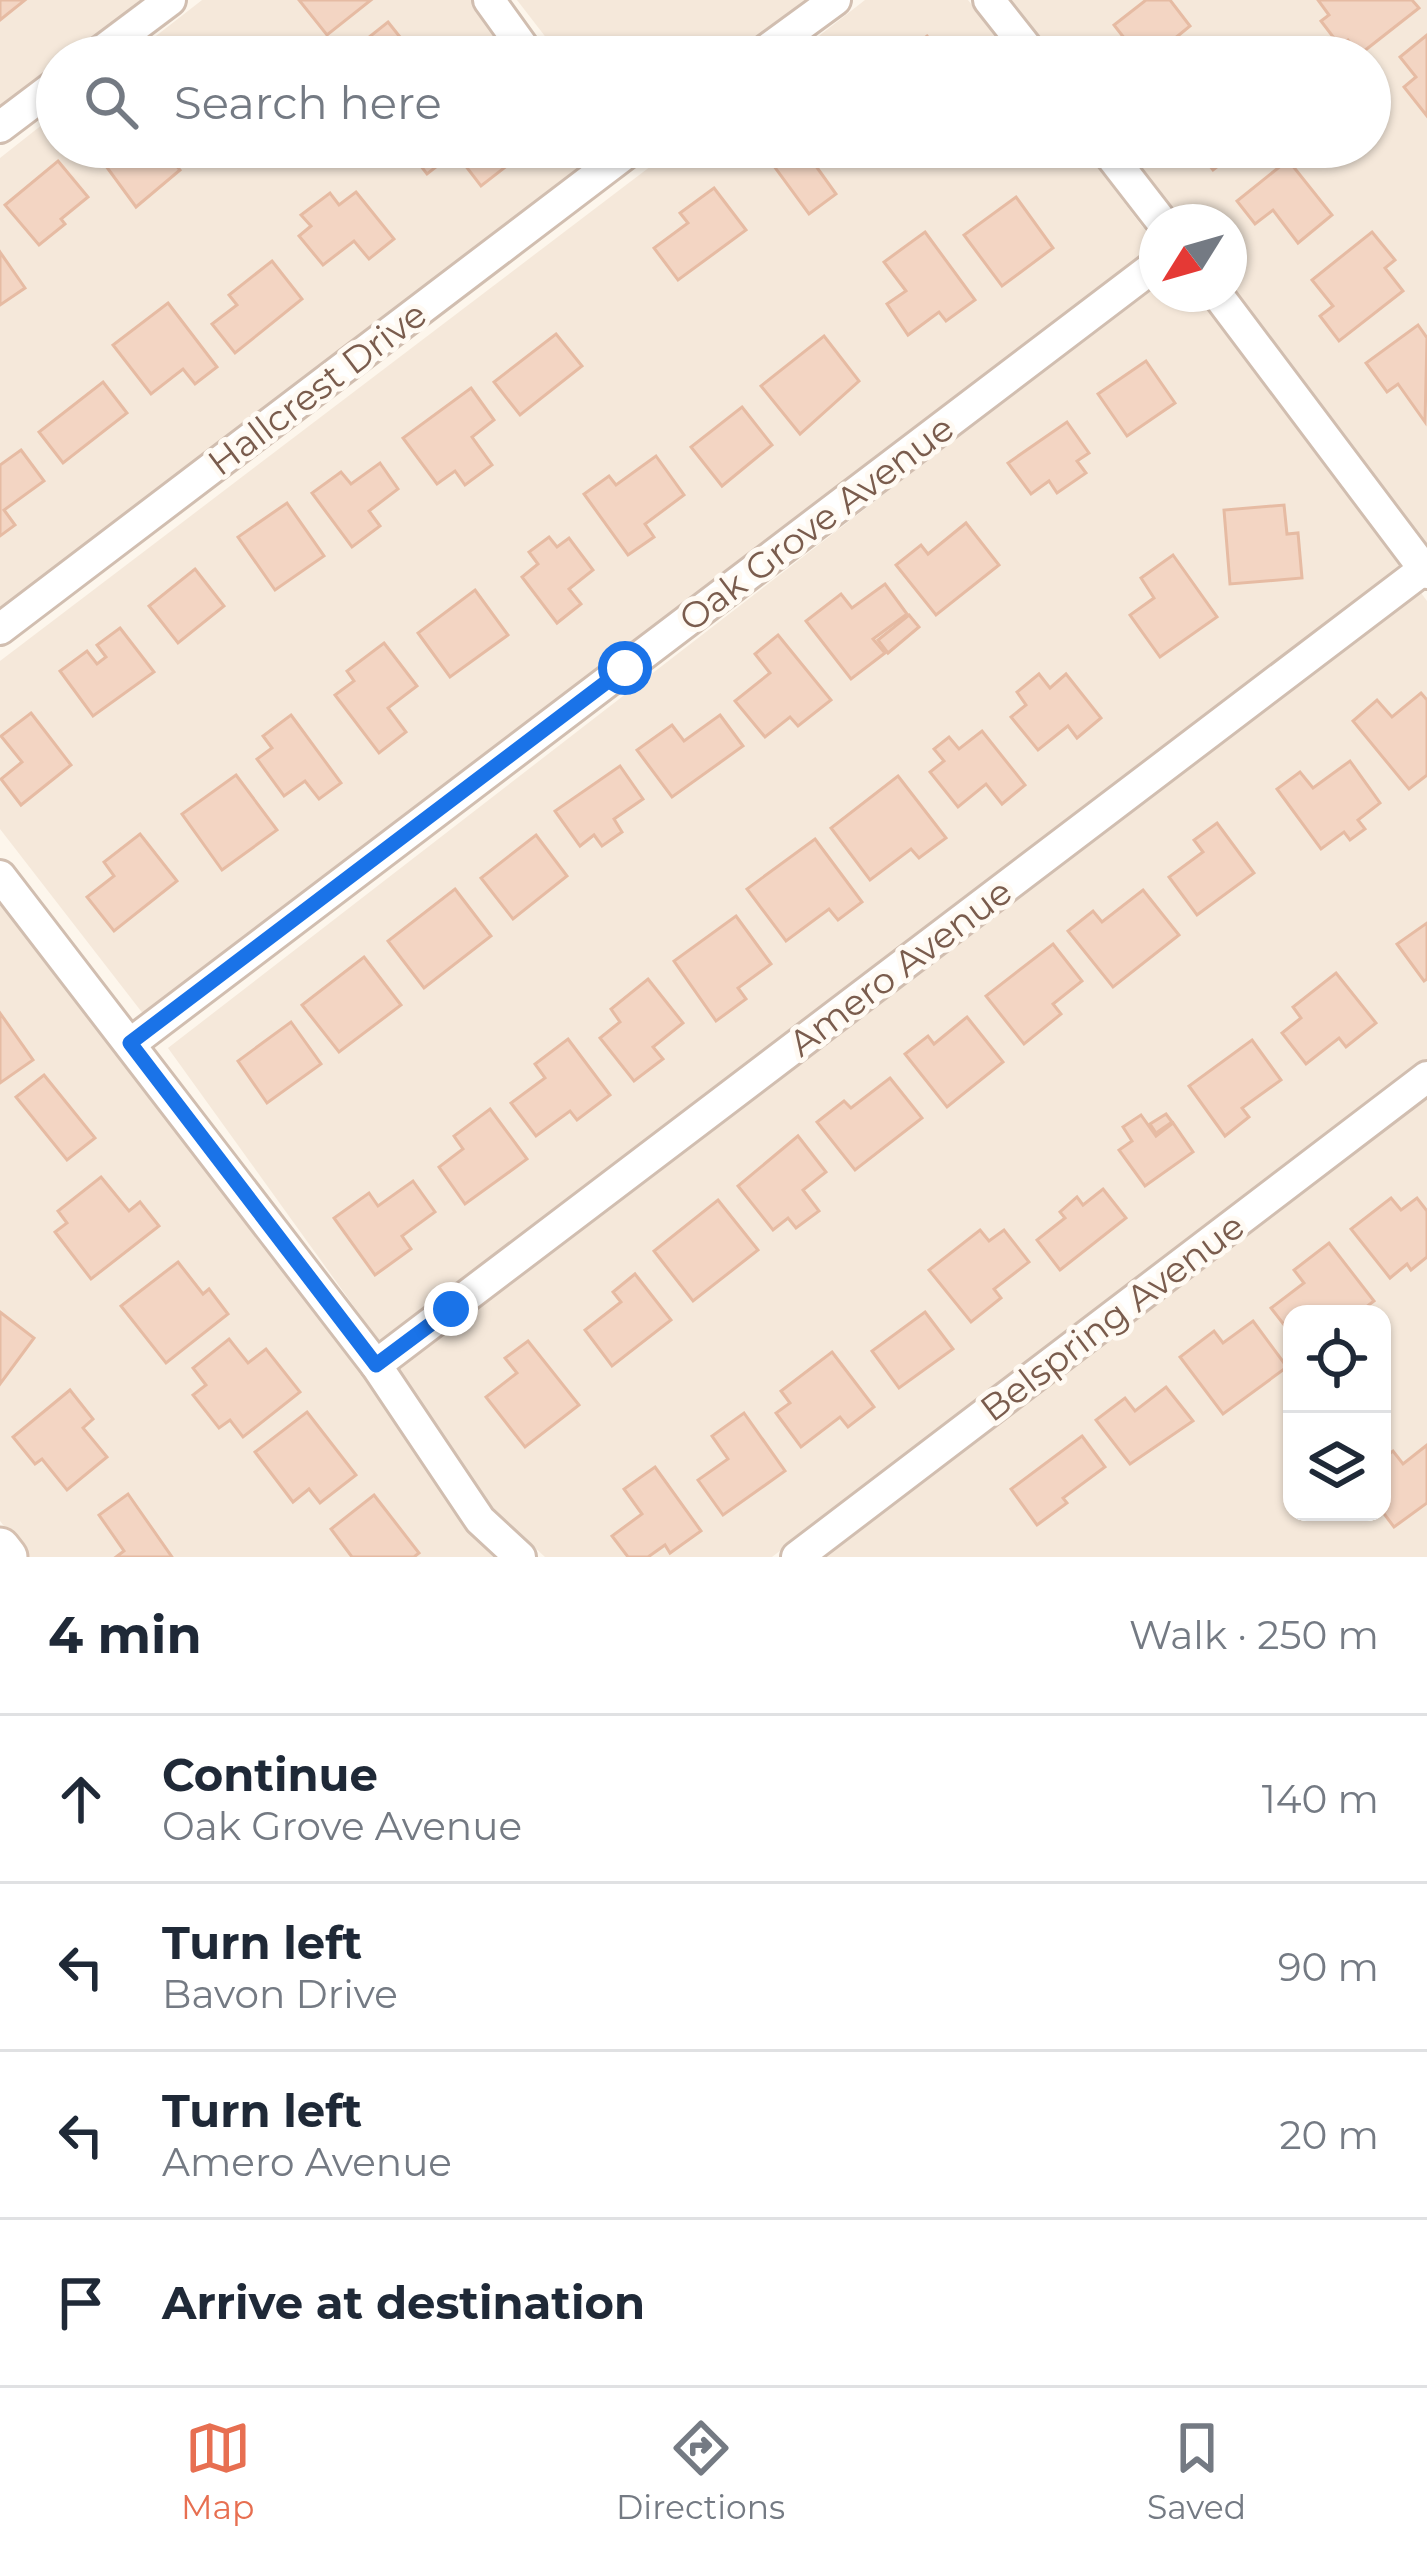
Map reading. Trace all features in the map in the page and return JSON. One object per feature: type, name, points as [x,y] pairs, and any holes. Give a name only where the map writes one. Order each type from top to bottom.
[{"type":"street","points":[[122,36],[170,0]]},
{"type":"street","points":[[489,0],[515,36]]},
{"type":"street","points":[[786,36],[835,0]]},
{"type":"street","points":[[989,0],[1017,36]]},
{"type":"street","points":[[0,127],[36,100]]},
{"type":"street","name":"Hallcrest Drive","points":[[0,628],[587,168]]},
{"type":"street","points":[[1120,168],[1148,204]]},
{"type":"street","name":"Oak Grove Avenue","points":[[130,1043],[1139,278]]},
{"type":"street","points":[[1231,312],[1425,571]]},
{"type":"street","name":"Amero Avenue","points":[[376,1365],[1425,571]]},
{"type":"street","points":[[0,876],[376,1365],[480,1520],[520,1557]]},
{"type":"street","name":"Belspring Avenue","points":[[797,1557],[1427,1078]]},
{"type":"street","points":[[0,1548],[7,1557]]},
{"type":"shaded area","points":[[0,0],[154,0],[108,36],[36,36],[36,92],[0,120]]},
{"type":"shaded area","points":[[202,0],[475,0],[503,36],[156,36]]},
{"type":"shaded area","points":[[517,0],[817,0],[770,36],[545,36]]},
{"type":"shaded area","points":[[865,0],[968,0],[996,36],[819,36]]},
{"type":"shaded area","points":[[1010,0],[1427,0],[1427,546],[1247,306],[1247,204],[1169,204],[1141,168],[1391,168],[1391,36],[1038,36]]},
{"type":"shaded area","points":[[36,130],[36,168],[599,168],[0,624],[0,158]]},
{"type":"shaded area","points":[[648,168],[1098,168],[1139,222],[1139,260],[151,1024],[0,829],[0,661]]},
{"type":"shaded area","points":[[1139,297],[1139,312],[1210,312],[1402,567],[381,1344],[168,1048]]},
{"type":"shaded area","points":[[1419,590],[1427,601],[1427,1059],[772,1557],[545,1557],[493,1509],[398,1368]]},
{"type":"shaded area","points":[[0,884],[133,1057],[468,1531],[496,1557],[28,1557],[0,1521]]},
{"type":"shaded area","points":[[1427,1096],[1427,1557],[821,1557]]},
{"type":"building","points":[[0,0],[25,0],[0,20]]},
{"type":"building","points":[[299,0],[371,0],[327,35]]},
{"type":"building","points":[[1146,0],[1170,0],[1190,26],[1178,36],[1123,36],[1114,25]]},
{"type":"building","points":[[1318,0],[1412,0],[1419,8],[1383,36],[1332,36],[1321,21],[1329,15]]},
{"type":"building","points":[[388,22],[399,36],[370,36]]},
{"type":"building","points":[[1427,35],[1427,116],[1404,87],[1416,77],[1400,57]]},
{"type":"building","points":[[50,168],[64,168],[88,197],[39,245],[5,205]]},
{"type":"building","points":[[107,168],[178,168],[180,170],[136,207]]},
{"type":"building","points":[[467,168],[504,168],[481,186]]},
{"type":"building","points":[[775,168],[817,168],[836,194],[809,214]]},
{"type":"building","points":[[1278,168],[1294,168],[1332,215],[1298,243],[1273,210],[1255,224],[1247,214],[1247,204],[1237,201]]},
{"type":"building","points":[[714,188],[746,230],[678,280],[654,248],[688,223],[680,213]]},
{"type":"building","points":[[356,192],[394,239],[369,259],[354,241],[323,265],[299,236],[311,226],[301,215],[330,193],[339,205]]},
{"type":"building","points":[[1016,197],[1053,248],[1002,286],[964,235]]},
{"type":"building","points":[[925,232],[975,300],[946,321],[939,312],[908,335],[887,304],[906,291],[884,262]]},
{"type":"building","points":[[1372,232],[1395,260],[1385,268],[1403,291],[1339,341],[1320,316],[1333,306],[1312,280]]},
{"type":"building","points":[[0,252],[25,288],[0,305]]},
{"type":"building","points":[[272,261],[302,299],[235,353],[212,324],[237,305],[229,295]]},
{"type":"building","points":[[168,303],[217,367],[195,384],[183,369],[151,394],[113,345]]},
{"type":"building","points":[[1418,325],[1427,338],[1425,422],[1398,384],[1387,392],[1366,363]]},
{"type":"building","points":[[556,334],[582,366],[520,415],[494,382]]},
{"type":"building","points":[[824,336],[859,381],[800,434],[761,386]]},
{"type":"building","points":[[1146,361],[1175,403],[1127,436],[1098,394]]},
{"type":"building","points":[[103,382],[127,413],[63,463],[39,432]]},
{"type":"building","points":[[471,388],[494,420],[472,437],[492,465],[465,485],[455,471],[437,484],[403,438]]},
{"type":"building","points":[[742,407],[772,445],[722,486],[691,447]]},
{"type":"building","points":[[1067,422],[1089,453],[1077,461],[1086,473],[1057,493],[1049,481],[1031,494],[1008,463]]},
{"type":"building","points":[[21,450],[44,481],[4,510],[15,525],[0,536],[0,465]]},
{"type":"building","points":[[656,456],[684,495],[645,524],[654,537],[628,555],[584,494],[609,476],[616,485]]},
{"type":"building","points":[[380,463],[398,489],[369,511],[380,526],[352,547],[312,493],[341,472],[351,484]]},
{"type":"building","points":[[287,503],[324,556],[275,590],[238,537]]},
{"type":"building","points":[[1284,505],[1287,534],[1298,533],[1302,578],[1230,584],[1224,510]]},
{"type":"building","points":[[966,523],[999,565],[936,615],[896,565],[921,545],[928,554]]},
{"type":"building","points":[[549,537],[557,547],[569,538],[593,570],[569,589],[581,604],[557,623],[522,577],[538,564],[529,552]]},
{"type":"building","points":[[1173,555],[1217,617],[1160,657],[1130,615],[1154,598],[1141,578]]},
{"type":"building","points":[[195,569],[224,606],[178,643],[149,606]]},
{"type":"building","points":[[885,584],[907,614],[873,639],[885,653],[851,679],[806,621],[841,594],[852,608]]},
{"type":"building","points":[[475,590],[508,635],[450,677],[418,633]]},
{"type":"building","points":[[909,615],[919,627],[888,653],[878,640]]},
{"type":"building","points":[[120,628],[154,672],[93,716],[60,671],[87,651],[97,664],[106,657],[97,645]]},
{"type":"building","points":[[778,635],[831,700],[798,726],[790,717],[765,737],[735,701],[770,673],[755,654]]},
{"type":"building","points":[[384,643],[417,686],[388,708],[406,732],[379,753],[335,695],[354,681],[347,671]]},
{"type":"building","points":[[1039,674],[1050,688],[1066,674],[1101,718],[1077,738],[1068,726],[1038,750],[1011,717],[1026,705],[1017,692]]},
{"type":"building","points":[[1421,693],[1427,700],[1427,775],[1409,789],[1353,721],[1377,700],[1392,717]]},
{"type":"building","points":[[31,713],[71,765],[21,805],[1,779],[22,762],[1,736]]},
{"type":"building","points":[[291,715],[341,783],[319,799],[305,781],[284,796],[257,759],[272,748],[263,736]]},
{"type":"building","points":[[720,715],[743,746],[672,797],[637,750],[672,725],[684,741]]},
{"type":"building","points":[[982,731],[1025,785],[1002,804],[986,784],[958,807],[930,772],[944,761],[934,749],[949,737],[959,749]]},
{"type":"building","points":[[1350,761],[1380,803],[1358,820],[1365,829],[1350,840],[1344,832],[1321,849],[1277,789],[1300,772],[1313,788]]},
{"type":"building","points":[[620,766],[643,799],[614,819],[622,832],[602,846],[594,835],[580,846],[555,811]]},
{"type":"building","points":[[236,775],[277,830],[222,870],[182,814]]},
{"type":"building","points":[[898,776],[946,838],[919,858],[911,849],[870,880],[831,828]]},
{"type":"building","points":[[1217,823],[1254,873],[1197,915],[1169,877],[1203,852],[1194,840]]},
{"type":"building","points":[[140,834],[177,881],[114,931],[87,897],[114,876],[104,862]]},
{"type":"building","points":[[536,835],[567,876],[513,919],[481,878]]},
{"type":"building","points":[[815,839],[862,902],[838,920],[829,909],[786,941],[747,889]]},
{"type":"building","points":[[455,889],[491,936],[424,988],[388,941]]},
{"type":"building","points":[[1143,890],[1179,935],[1113,987],[1068,931],[1093,911],[1102,922]]},
{"type":"building","points":[[736,916],[771,964],[738,988],[746,999],[716,1021],[674,961]]},
{"type":"building","points":[[1427,923],[1427,979],[1424,981],[1397,944]]},
{"type":"building","points":[[1053,944],[1082,981],[1053,1004],[1061,1014],[1024,1044],[986,996]]},
{"type":"building","points":[[364,957],[401,1005],[339,1052],[302,1005]]},
{"type":"building","points":[[1336,973],[1376,1023],[1346,1047],[1339,1038],[1306,1064],[1282,1033],[1301,1018],[1293,1007]]},
{"type":"building","points":[[648,979],[683,1023],[653,1047],[663,1059],[634,1081],[600,1038],[620,1022],[611,1009]]},
{"type":"building","points":[[0,1013],[33,1060],[0,1083]]},
{"type":"building","points":[[967,1017],[1003,1062],[947,1107],[905,1054],[928,1036],[934,1044]]},
{"type":"building","points":[[291,1022],[321,1064],[267,1103],[238,1061]]},
{"type":"building","points":[[568,1039],[610,1095],[577,1120],[570,1111],[536,1136],[511,1103],[545,1078],[535,1064]]},
{"type":"building","points":[[1252,1040],[1281,1080],[1242,1108],[1249,1117],[1225,1136],[1189,1086]]},
{"type":"building","points":[[44,1075],[95,1138],[67,1160],[16,1097]]},
{"type":"building","points":[[890,1078],[922,1118],[855,1170],[817,1122],[844,1101],[851,1108]]},
{"type":"building","points":[[490,1109],[527,1159],[465,1204],[439,1167],[463,1149],[454,1136]]},
{"type":"building","points":[[1166,1114],[1172,1122],[1156,1133],[1150,1124]]},
{"type":"building","points":[[1141,1115],[1156,1136],[1173,1123],[1193,1152],[1145,1186],[1119,1150],[1132,1141],[1123,1127]]},
{"type":"building","points":[[798,1136],[826,1172],[803,1190],[819,1211],[796,1228],[788,1218],[773,1230],[738,1186]]},
{"type":"building","points":[[101,1177],[129,1211],[140,1202],[159,1226],[91,1279],[55,1232],[67,1223],[58,1211]]},
{"type":"building","points":[[413,1181],[435,1212],[402,1236],[411,1249],[375,1275],[334,1218],[369,1193],[378,1206]]},
{"type":"building","points":[[1103,1189],[1126,1218],[1060,1270],[1037,1240],[1065,1218],[1060,1212],[1077,1197],[1083,1205]]},
{"type":"building","points":[[1391,1198],[1401,1210],[1417,1198],[1427,1211],[1427,1257],[1411,1270],[1407,1264],[1390,1278],[1351,1229]]},
{"type":"building","points":[[718,1200],[758,1250],[693,1301],[654,1251]]},
{"type":"building","points":[[980,1230],[989,1241],[1004,1230],[1029,1262],[994,1289],[1001,1298],[971,1322],[929,1270]]},
{"type":"building","points":[[1329,1243],[1374,1301],[1369,1305],[1283,1305],[1283,1323],[1271,1308],[1304,1283],[1294,1270]]},
{"type":"building","points":[[178,1262],[203,1294],[209,1289],[228,1314],[166,1363],[121,1306]]},
{"type":"building","points":[[635,1274],[671,1320],[612,1366],[585,1330],[621,1302],[613,1292]]},
{"type":"building","points":[[0,1312],[34,1338],[0,1384]]},
{"type":"building","points":[[925,1312],[953,1349],[899,1388],[872,1351]]},
{"type":"building","points":[[1253,1321],[1283,1362],[1283,1370],[1223,1414],[1180,1357],[1214,1331],[1223,1343]]},
{"type":"building","points":[[229,1339],[248,1363],[266,1349],[300,1392],[243,1437],[230,1420],[219,1428],[193,1395],[206,1385],[193,1368]]},
{"type":"building","points":[[528,1341],[579,1405],[525,1447],[486,1397],[517,1373],[505,1358]]},
{"type":"building","points":[[832,1352],[874,1407],[848,1427],[840,1417],[801,1447],[776,1413],[790,1403],[781,1391]]},
{"type":"building","points":[[1166,1387],[1193,1421],[1130,1464],[1096,1420],[1125,1398],[1135,1411]]},
{"type":"building","points":[[70,1390],[93,1419],[83,1428],[107,1457],[67,1490],[42,1459],[35,1464],[13,1437]]},
{"type":"building","points":[[307,1412],[356,1475],[320,1503],[309,1489],[293,1502],[255,1452]]},
{"type":"building","points":[[744,1413],[785,1471],[723,1515],[698,1480],[728,1459],[712,1436]]},
{"type":"building","points":[[1082,1436],[1105,1467],[1063,1498],[1067,1503],[1037,1525],[1011,1489]]},
{"type":"building","points":[[1427,1445],[1427,1503],[1394,1527],[1390,1521],[1391,1452],[1403,1464]]},
{"type":"building","points":[[655,1467],[701,1531],[670,1553],[665,1545],[648,1557],[628,1557],[612,1536],[642,1514],[624,1489]]},
{"type":"building","points":[[128,1494],[172,1557],[116,1557],[124,1551],[99,1515]]},
{"type":"building","points":[[374,1495],[419,1553],[414,1557],[352,1557],[331,1529]]},
{"type":"route","points":[[451,1309],[376,1365],[130,1043],[625,668]]}]
